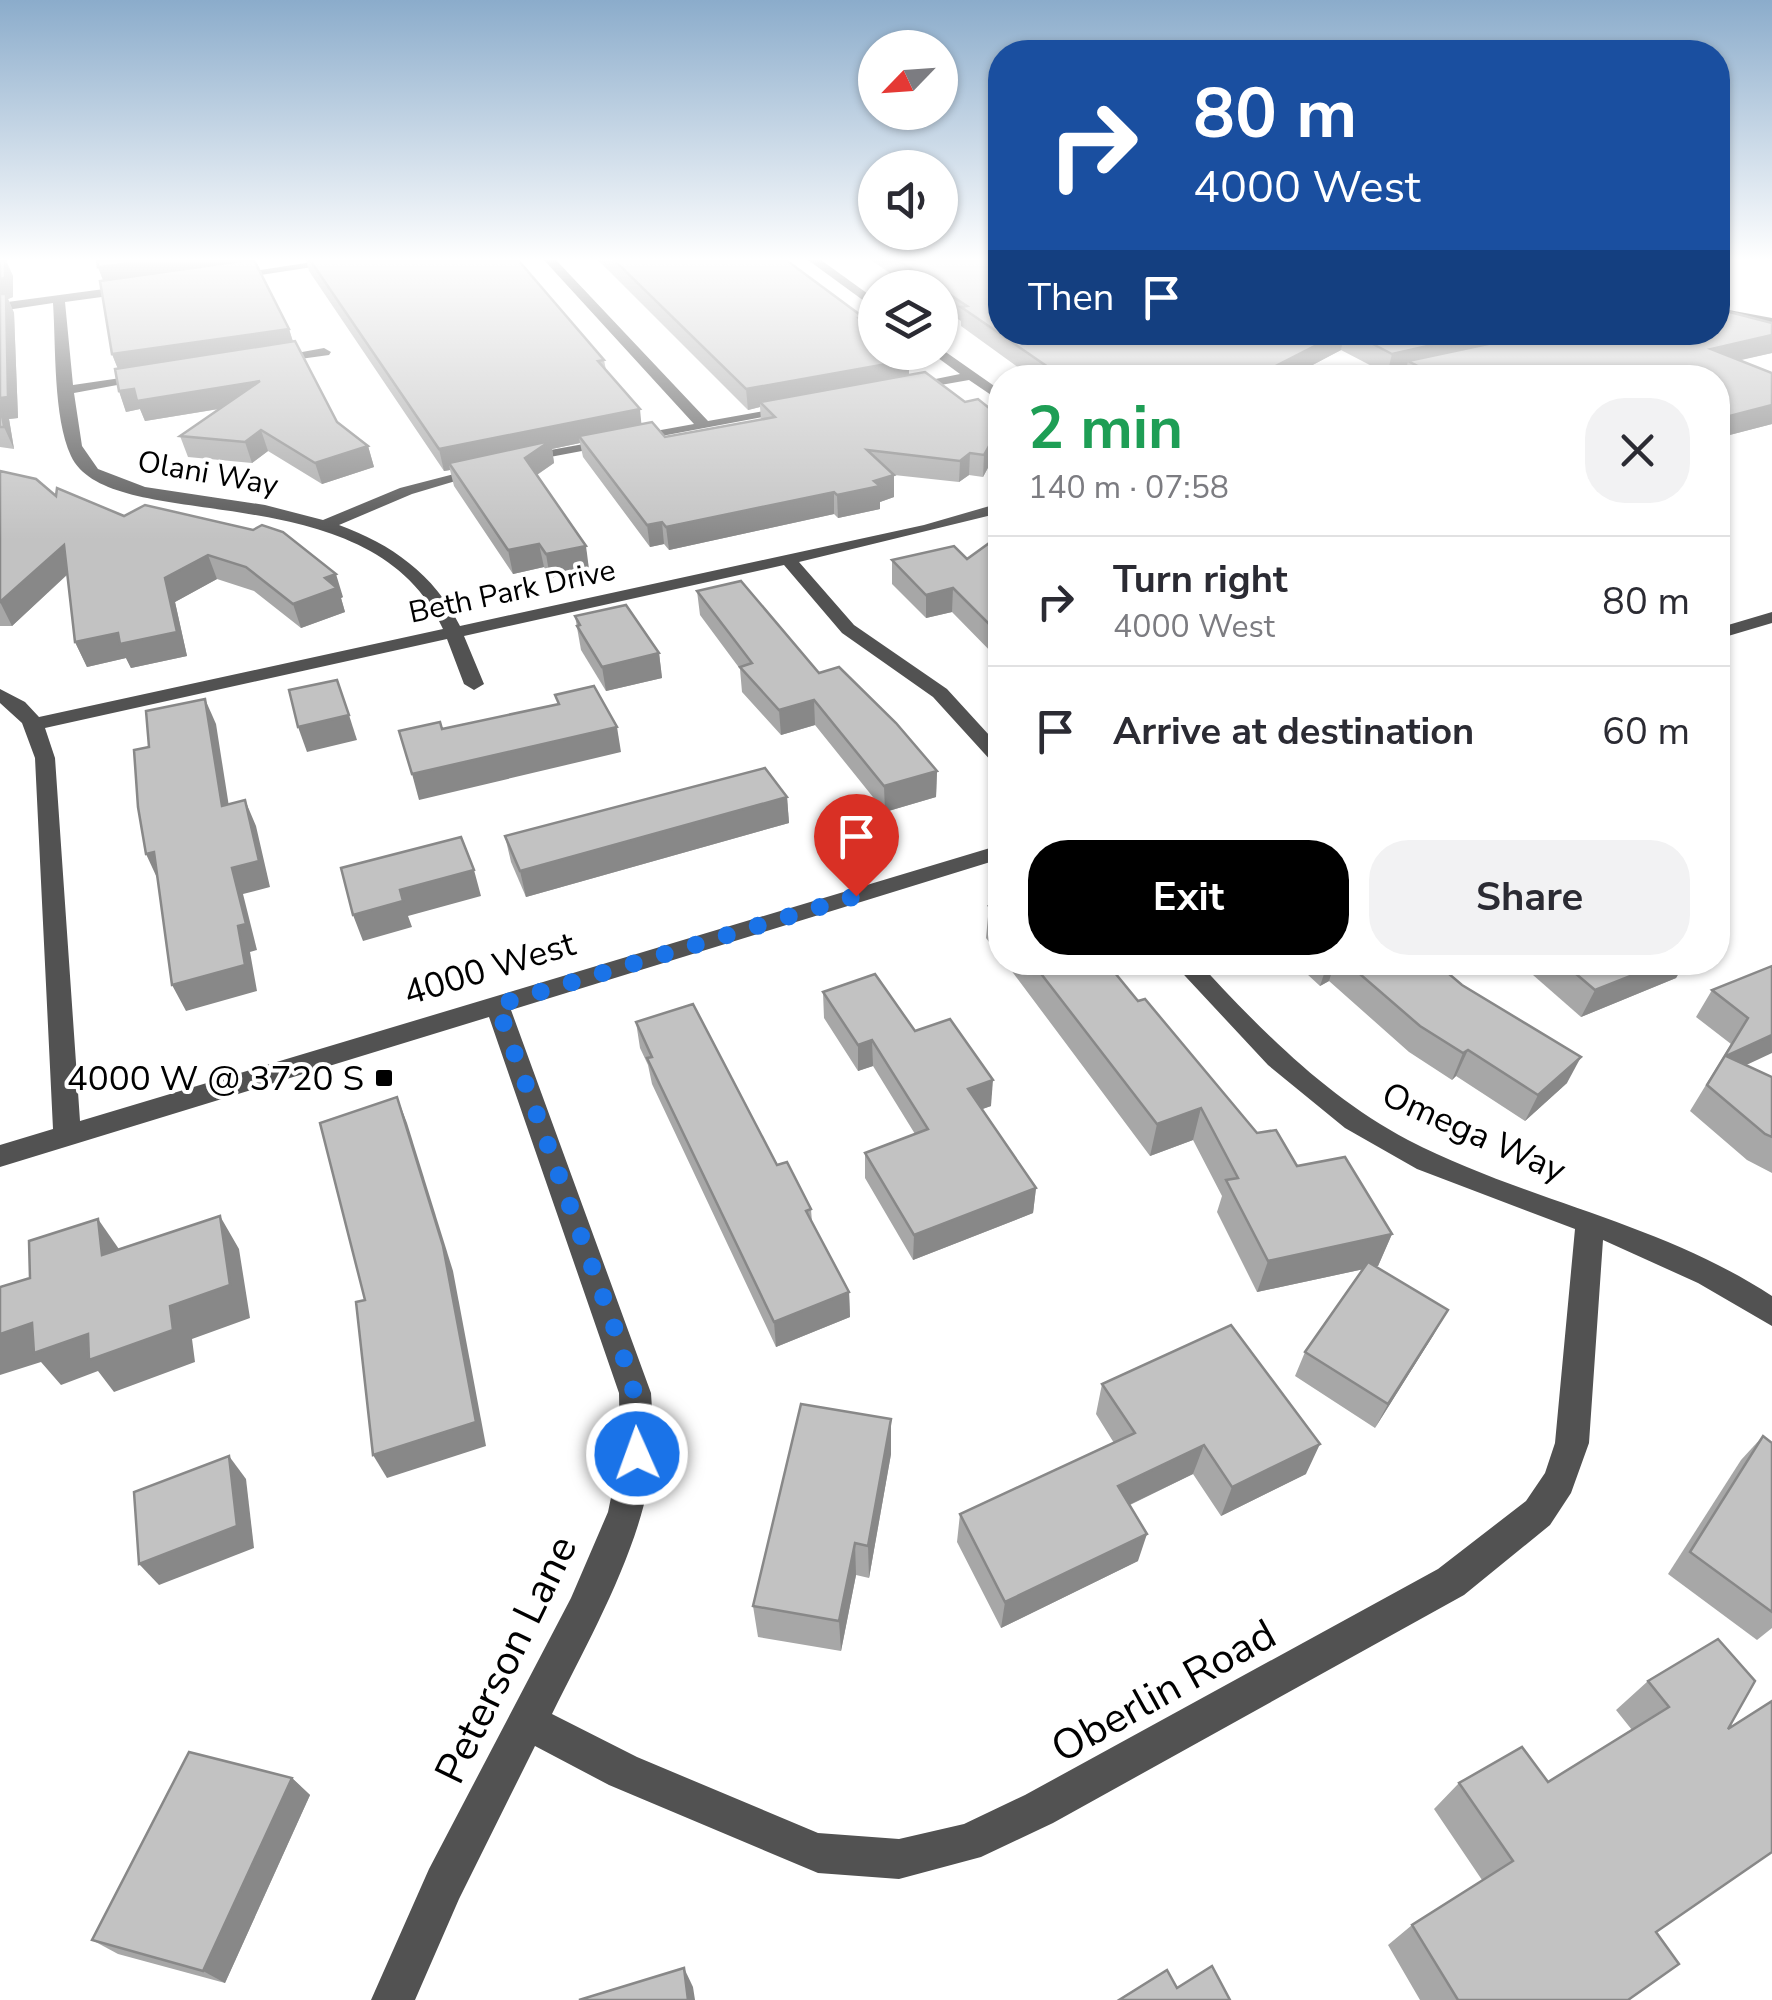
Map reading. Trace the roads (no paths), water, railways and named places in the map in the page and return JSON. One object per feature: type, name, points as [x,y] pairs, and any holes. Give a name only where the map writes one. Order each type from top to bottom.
[{"type":"street","name":"Olani Way","points":[[65,353],[76,454],[98,476],[148,493],[242,505],[324,525],[383,552],[419,578],[431,592],[474,684]]},
{"type":"street","points":[[246,364],[315,353]]},
{"type":"street","points":[[637,353],[704,426]]},
{"type":"street","points":[[958,366],[988,389]]},
{"type":"street","points":[[69,390],[167,375]]},
{"type":"street","points":[[892,391],[972,376]]},
{"type":"street","points":[[324,525],[434,482],[503,464],[817,405]]},
{"type":"street","name":"Beth Park Drive","points":[[35,724],[788,560],[988,512]]},
{"type":"street","points":[[788,560],[848,629],[940,693],[988,746]]},
{"type":"street","points":[[1730,630],[1772,618]]},
{"type":"street","points":[[0,695],[25,711],[35,724],[45,758],[67,1136]]},
{"type":"street","name":"4000 West","points":[[0,1156],[988,856]]},
{"type":"street","name":"Omega Way","points":[[1196,975],[1249,1035],[1292,1074],[1386,1140],[1447,1169],[1684,1258],[1733,1284],[1772,1313]]},
{"type":"street","name":"Peterson Lane","points":[[393,2000],[444,1884],[584,1611],[625,1512],[637,1439],[634,1392],[617,1335],[497,1005]]},
{"type":"street","name":"Oberlin Road","points":[[528,1722],[624,1770],[818,1853],[900,1859],[966,1843],[1039,1810],[1451,1582],[1538,1512],[1559,1482],[1572,1443],[1590,1222]]},
{"type":"place","name":"4000 W @ 3720 S","points":[[384,1078]]}]
